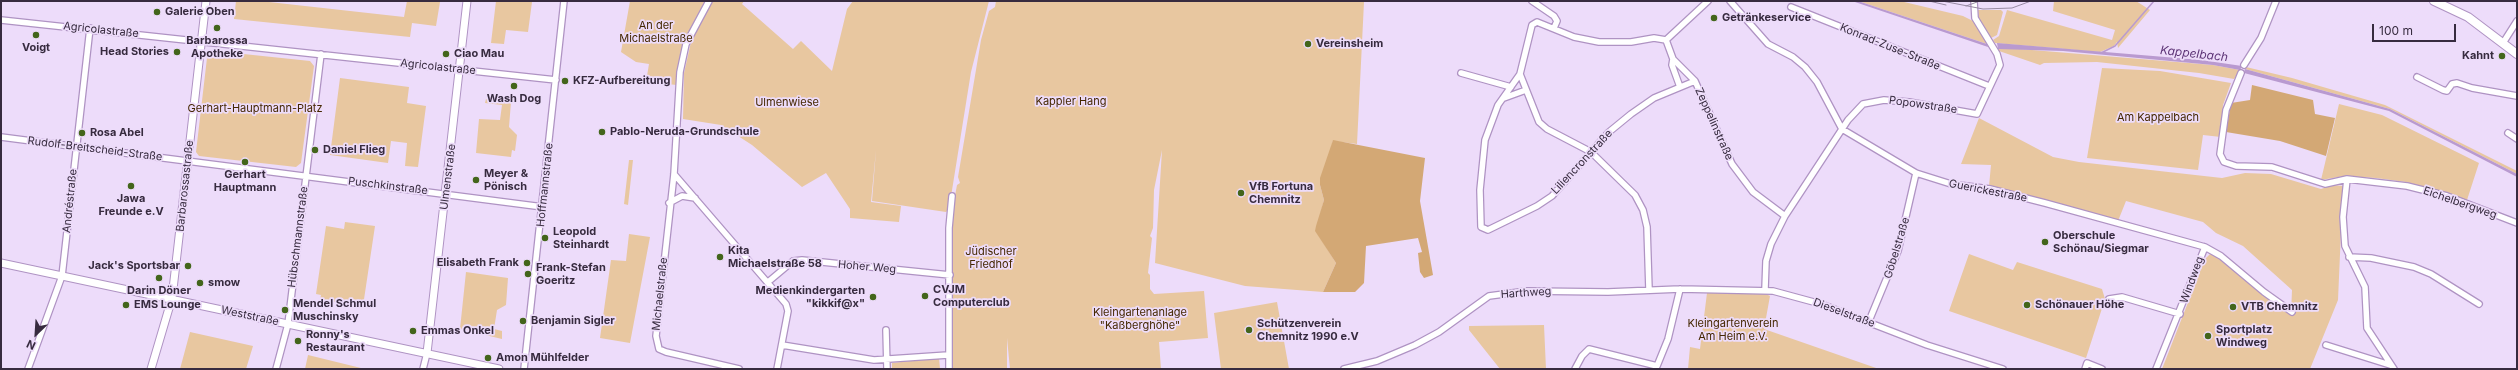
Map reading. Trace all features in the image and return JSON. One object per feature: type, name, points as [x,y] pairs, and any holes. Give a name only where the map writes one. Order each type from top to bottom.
[{"type":"main road","points":[[2434,1],[2468,18],[2517,54]]},
{"type":"street","name":"Barbarossastraße","points":[[151,369],[172,298],[206,1]]},
{"type":"street","name":"Ulmenstraße","points":[[427,353],[467,1]]},
{"type":"street","name":"Hoffmannstraße","points":[[524,369],[564,1]]},
{"type":"street","name":"Michaelstraße","points":[[709,1],[689,38],[683,53],[680,72],[674,174],[669,203],[656,342],[662,350],[673,355],[739,369]]},
{"type":"street","points":[[1532,1],[1554,16],[1557,21],[1554,28]]},
{"type":"street","points":[[1504,98],[1520,74],[1532,24],[1537,22],[1574,37],[1599,42],[1631,42],[1654,38],[1666,40],[1708,1]]},
{"type":"street","points":[[1730,1],[1768,44],[1793,57],[1805,67],[1816,82],[1842,129]]},
{"type":"street","name":"Popowstraße","points":[[1765,289],[1766,261],[1771,244],[1785,216],[1842,129],[1863,104],[1884,100],[1909,102],[1977,114],[2000,65],[1997,54],[1975,18],[1974,1]]},
{"type":"street","points":[[2244,66],[2261,38],[2276,1]]},
{"type":"street","name":"Konrad-Zuse-Straße","points":[[1791,7],[1989,86]]},
{"type":"street","name":"Agricolastraße","points":[[1,20],[90,28],[201,42]]},
{"type":"street","points":[[2503,43],[2517,21]]},
{"type":"street","name":"Andréstraße","points":[[28,369],[62,276],[90,28]]},
{"type":"street","name":"Zeppelinstraße","points":[[1666,40],[1673,58],[1695,80],[1732,164],[1753,192],[1785,216]]},
{"type":"street","points":[[188,160],[305,175],[321,54],[201,42]]},
{"type":"street","name":"Agricolastraße","points":[[321,54],[556,80]]},
{"type":"street","name":"Zeppelinstraße","points":[[1673,58],[1672,65],[1680,87],[1695,80]]},
{"type":"street","points":[[1461,73],[1511,87]]},
{"type":"street","name":"Eichelbergweg","points":[[2241,73],[2226,110],[2220,154],[2221,160],[2229,165],[2272,167],[2325,184],[2347,179],[2392,184],[2447,196],[2517,223]]},
{"type":"street","points":[[1520,74],[1539,122],[1547,129],[1590,152],[1624,182],[1643,210],[1649,248],[1649,290]]},
{"type":"street","points":[[2417,77],[2442,90],[2447,91],[2452,84],[2457,83],[2472,88],[2517,96]]},
{"type":"street","name":"Liliencronstraße","points":[[1504,98],[1491,120],[1485,140],[1481,168],[1481,227],[1488,230],[1537,206],[1565,182],[1609,132],[1630,114],[1654,98],[1680,87]]},
{"type":"street","points":[[1504,98],[1526,90]]},
{"type":"street","name":"Guerickestraße","points":[[1842,129],[1916,173],[1951,184],[1990,189],[2045,203],[2205,247],[2221,256],[2264,292],[2292,312]]},
{"type":"street","points":[[2508,133],[2517,139]]},
{"type":"street","name":"Rudolf-Breitscheid-Straße","points":[[1,137],[188,160]]},
{"type":"street","name":"Göbelstraße","points":[[1869,322],[1898,251],[1916,173]]},
{"type":"street","points":[[674,174],[768,282],[788,308],[777,369]]},
{"type":"street","name":"Puschkinstraße","points":[[305,175],[542,207]]},
{"type":"street","name":"Hübschmannstraße","points":[[276,369],[288,324],[305,175]]},
{"type":"street","points":[[2347,179],[2343,217],[2345,246],[2349,257],[2365,287],[2367,328],[2392,367]]},
{"type":"street","points":[[669,203],[687,195],[696,198]]},
{"type":"street","points":[[949,369],[949,228],[952,196]]},
{"type":"street","name":"Windweg","points":[[2156,369],[2180,314],[2205,247]]},
{"type":"street","points":[[2349,257],[2371,258],[2414,267],[2431,274],[2479,304]]},
{"type":"street","name":"Hoher Weg","points":[[768,282],[793,261],[802,260],[950,275]]},
{"type":"street","name":"Weststraße","points":[[1,263],[172,298],[499,369]]},
{"type":"street","points":[[1575,369],[1582,356],[1589,349],[1657,368],[1668,339],[1680,289]]},
{"type":"street","name":"Harthweg","points":[[1344,369],[1391,356],[1415,345],[1460,318],[1489,296],[1507,293],[1680,289]]},
{"type":"street","name":"Dieselstraße","points":[[1680,289],[1765,289],[1821,304],[1926,345],[2003,369]]},
{"type":"street","name":"Windweg","points":[[2109,299],[2122,297],[2180,314]]},
{"type":"street","points":[[886,330],[887,369]]},
{"type":"street","points":[[782,345],[886,360],[948,355]]},
{"type":"street","points":[[2326,345],[2392,367]]},
{"type":"street","points":[[424,369],[427,353]]},
{"type":"street","points":[[2086,366],[2102,369]]},
{"type":"green space","points":[[236,1],[260,1],[404,17],[407,1],[440,2],[436,26],[412,23],[410,37],[234,19]]},
{"type":"green space","points":[[496,1],[534,1],[532,2],[528,32],[506,30],[504,44],[491,43]]},
{"type":"green space","name":"An der Michaelstraße","points":[[630,1],[705,1],[684,42],[678,71],[677,85],[646,82],[649,64],[636,62],[621,52]]},
{"type":"green space","name":"Ulmenwiese","points":[[711,1],[744,1],[742,4],[793,49],[801,41],[832,71],[847,9],[853,1],[989,1],[971,72],[949,209],[946,212],[872,201],[876,150],[871,202],[901,206],[899,222],[850,218],[850,209],[826,173],[802,187],[752,145],[721,125],[683,119],[684,73],[691,42]]},
{"type":"green space","points":[[996,1],[1364,2],[1357,144],[1333,141],[1320,185],[1324,200],[1316,231],[1336,263],[1323,292],[1245,286],[1155,263],[1162,150],[1154,190],[1153,228],[1150,236],[1152,238],[1148,273],[1150,275],[1150,289],[1154,294],[1204,291],[1208,338],[1159,342],[1161,369],[1010,369],[1007,338],[1007,369],[952,369],[949,333],[952,212],[957,185],[960,183],[958,177],[981,40],[989,11],[995,7]]},
{"type":"green space","points":[[1858,1],[1900,1],[1963,16],[1973,21],[1987,44]]},
{"type":"green space","points":[[2054,1],[2136,1],[2150,10],[2118,48],[2117,42],[2114,46],[2100,52],[1995,43],[1993,40],[1999,36],[2007,10],[2112,40],[2115,30],[2053,11]]},
{"type":"green space","points":[[1978,10],[2001,10],[2003,12],[1997,35],[1991,38],[1979,18]]},
{"type":"green space","points":[[2008,48],[2213,65],[2240,70],[2234,79],[2199,73],[2097,62],[2044,63],[2040,65],[1999,51],[1998,49]]},
{"type":"green space","name":"Gerhart-Hauptmann-Platz","points":[[215,51],[310,61],[314,66],[301,163],[296,167],[199,156],[196,152],[207,58]]},
{"type":"green space","points":[[2246,67],[2292,78],[2385,105],[2517,171],[2517,174],[2390,109],[2245,69]]},
{"type":"green space","name":"Am Kappelbach","points":[[2102,68],[2160,71],[2231,83],[2223,105],[2221,137],[2203,135],[2198,170],[2087,158]]},
{"type":"green space","points":[[340,78],[409,87],[407,103],[426,106],[418,167],[405,166],[407,143],[391,141],[388,163],[330,155]]},
{"type":"green space","points":[[486,99],[511,102],[509,127],[517,135],[515,151],[512,150],[511,157],[476,153],[479,119],[500,120],[502,105],[485,103]]},
{"type":"green space","points":[[2339,104],[2382,115],[2479,163],[2467,200],[2406,182],[2344,176],[2321,180]]},
{"type":"green space","points":[[1979,118],[2053,157],[2079,162],[2222,178],[2245,173],[2271,174],[2321,189],[2333,185],[2343,186],[2338,300],[2310,369],[2162,369],[2205,259],[2210,254],[2218,256],[2271,301],[2291,314],[2292,290],[2243,246],[2216,233],[2203,222],[2126,201],[2118,221],[1989,186],[1991,165],[1961,164]]},
{"type":"green space","points":[[629,160],[633,160],[628,205],[624,204]]},
{"type":"green space","points":[[345,222],[375,226],[363,306],[320,300],[321,295],[316,294],[326,226],[344,229]]},
{"type":"green space","points":[[629,234],[650,237],[630,343],[600,338],[611,260],[626,261]]},
{"type":"green space","name":"Schönauer Höhe","points":[[1969,254],[2013,270],[2017,262],[2102,289],[2105,299],[2086,358],[1949,311]]},
{"type":"green space","points":[[466,272],[508,278],[506,305],[497,310],[494,329],[502,331],[502,339],[460,329]]},
{"type":"green space","name":"Kleingartenverein Am Heim e.V.","points":[[1707,293],[1764,293],[1770,296],[1764,329],[1879,369],[1688,369],[1690,347],[1700,349]]},
{"type":"green space","name":"Schützenverein Chemnitz 1990 e.V","points":[[1277,302],[1289,369],[1221,369],[1214,313]]},
{"type":"green space","points":[[1544,325],[1546,369],[1500,369],[1469,330],[1469,326]]},
{"type":"green space","points":[[190,332],[253,346],[246,369],[180,369]]},
{"type":"green space","points":[[308,355],[365,369],[305,369]]},
{"type":"green space","points":[[939,358],[940,369],[892,369],[892,363]]},
{"type":"shaded area","points":[[1852,1],[1858,1],[1987,44],[1988,47]]},
{"type":"shaded area","points":[[1997,43],[2201,60],[2242,66],[2240,70],[2213,65],[2063,51],[1998,49]]},
{"type":"shaded area","points":[[2245,69],[2390,109],[2517,174],[2517,177],[2389,111],[2244,73]]},
{"type":"shaded area","points":[[2252,85],[2313,100],[2315,114],[2335,118],[2326,156],[2280,141],[2226,132],[2231,103],[2250,100]]},
{"type":"shaded area","points":[[1333,140],[1425,158],[1420,201],[1433,275],[1424,278],[1420,272],[1418,253],[1422,252],[1418,238],[1366,246],[1364,283],[1355,292],[1323,292],[1336,263],[1315,231],[1324,200],[1320,185],[1320,178]]},
{"type":"waterway","points":[[2101,53],[2115,46],[2154,1]]},
{"type":"tram line","points":[[1929,1],[1946,5]]},
{"type":"tram line","points":[[1942,1],[1983,9],[2012,8],[2031,1]]},
{"type":"tram line","points":[[1966,6],[1980,1]]},
{"type":"place","name":"Galerie Oben","points":[[157,12]]},
{"type":"place","name":"Getränkeservice","points":[[1714,18]]},
{"type":"place","name":"Barbarossa Apotheke","points":[[217,28]]},
{"type":"place","name":"Voigt","points":[[36,35]]},
{"type":"place","name":"Vereinsheim","points":[[1308,44]]},
{"type":"place","name":"Head Stories","points":[[177,52]]},
{"type":"place","name":"Ciao Mau","points":[[446,54]]},
{"type":"place","name":"Kahnt","points":[[2502,56]]},
{"type":"place","name":"KFZ-Aufbereitung","points":[[565,81]]},
{"type":"place","name":"Wash Dog","points":[[514,86]]},
{"type":"place","name":"Pablo-Neruda-Grundschule","points":[[602,132]]},
{"type":"place","name":"Rosa Abel","points":[[82,133]]},
{"type":"place","name":"Daniel Flieg","points":[[315,150]]},
{"type":"place","name":"Gerhart Hauptmann","points":[[245,162]]},
{"type":"place","name":"Meyer & Pönisch","points":[[476,180]]},
{"type":"place","name":"Jawa Freunde e.V","points":[[131,186]]},
{"type":"place","name":"VfB Fortuna Chemnitz","points":[[1241,193]]},
{"type":"place","name":"Leopold Steinhardt","points":[[545,238]]},
{"type":"place","name":"Oberschule Schönau/Siegmar","points":[[2045,242]]},
{"type":"place","name":"Kita Michaelstraße 58","points":[[720,257]]},
{"type":"place","name":"Elisabeth Frank","points":[[527,263]]},
{"type":"place","name":"Jack's Sportsbar","points":[[188,266]]},
{"type":"place","name":"Frank-Stefan Goeritz","points":[[528,274]]},
{"type":"place","name":"Darin Döner","points":[[159,278]]},
{"type":"place","name":"smow","points":[[200,283]]},
{"type":"place","name":"CVJM Computerclub","points":[[925,296]]},
{"type":"place","name":"Medienkindergarten \"kikkif@x\"","points":[[873,297]]},
{"type":"place","name":"EMS Lounge","points":[[126,305]]},
{"type":"place","name":"Schönauer Höhe","points":[[2027,305]]},
{"type":"place","name":"VTB Chemnitz","points":[[2233,307]]},
{"type":"place","name":"Mendel Schmul Muschinsky","points":[[285,310]]},
{"type":"place","name":"Benjamin Sigler","points":[[523,321]]},
{"type":"place","name":"Schützenverein Chemnitz 1990 e.V","points":[[1249,330]]},
{"type":"place","name":"Emmas Onkel","points":[[413,331]]},
{"type":"place","name":"Sportplatz Windweg","points":[[2208,336]]},
{"type":"place","name":"Ronny's Restaurant","points":[[298,341]]},
{"type":"place","name":"Amon Mühlfelder","points":[[488,358]]},
{"type":"water label","name":"Kappelbach","points":[[2194,54]]},
{"type":"park label","name":"Kappler Hang","points":[[1071,102]]},
{"type":"park label","name":"Jüdischer Friedhof","points":[[991,258]]},
{"type":"park label","name":"Kleingartenanlage \"Kaßberghöhe\"","points":[[1140,319]]}]
